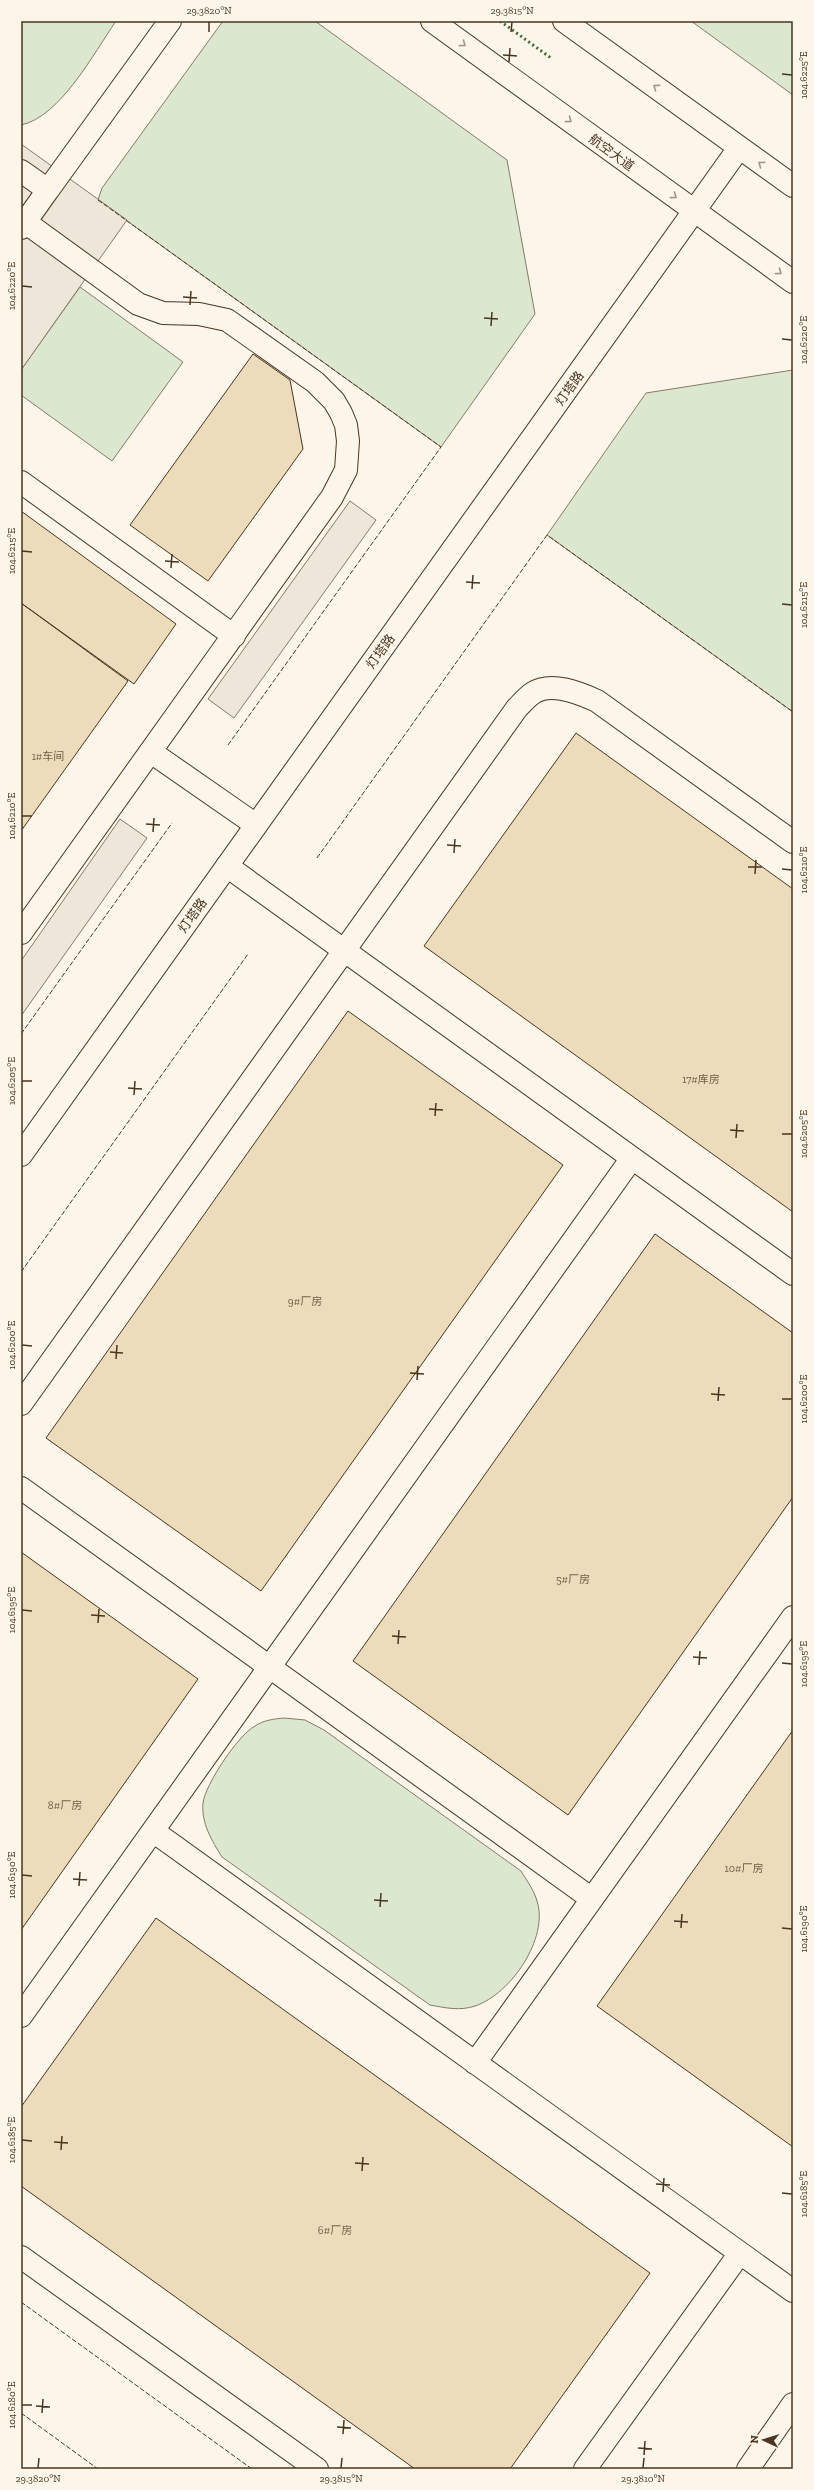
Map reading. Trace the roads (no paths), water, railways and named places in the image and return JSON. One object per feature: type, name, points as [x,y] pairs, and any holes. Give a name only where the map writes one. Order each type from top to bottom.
[{"type":"main road","points":[[21,933],[234,636],[340,485],[346,470],[348,456],[346,425],[334,401],[315,382],[238,327],[214,316],[174,314],[150,309],[128,297],[23,225],[170,21]]},
{"type":"main road","name":"航空大道","points":[[432,21],[793,282]]},
{"type":"main road","points":[[564,21],[793,186]]},
{"type":"main road","name":"灯塔路","points":[[21,1155],[739,148]]},
{"type":"main road","points":[[21,170],[48,190]]},
{"type":"main road","points":[[21,482],[234,636]]},
{"type":"main road","points":[[21,1404],[516,708],[534,692],[555,688],[578,692],[598,701],[793,842]]},
{"type":"main road","points":[[151,752],[256,825]]},
{"type":"main road","points":[[227,866],[793,1274]]},
{"type":"main road","points":[[21,2016],[632,1158]]},
{"type":"main road","points":[[21,1488],[592,1899]]},
{"type":"main road","points":[[475,2062],[793,1617]]},
{"type":"main road","points":[[153,1831],[793,2291]]},
{"type":"main road","points":[[584,2469],[740,2253]]},
{"type":"main road","points":[[21,2256],[317,2469]]},
{"type":"main road","points":[[748,2469],[793,2404]]}]
